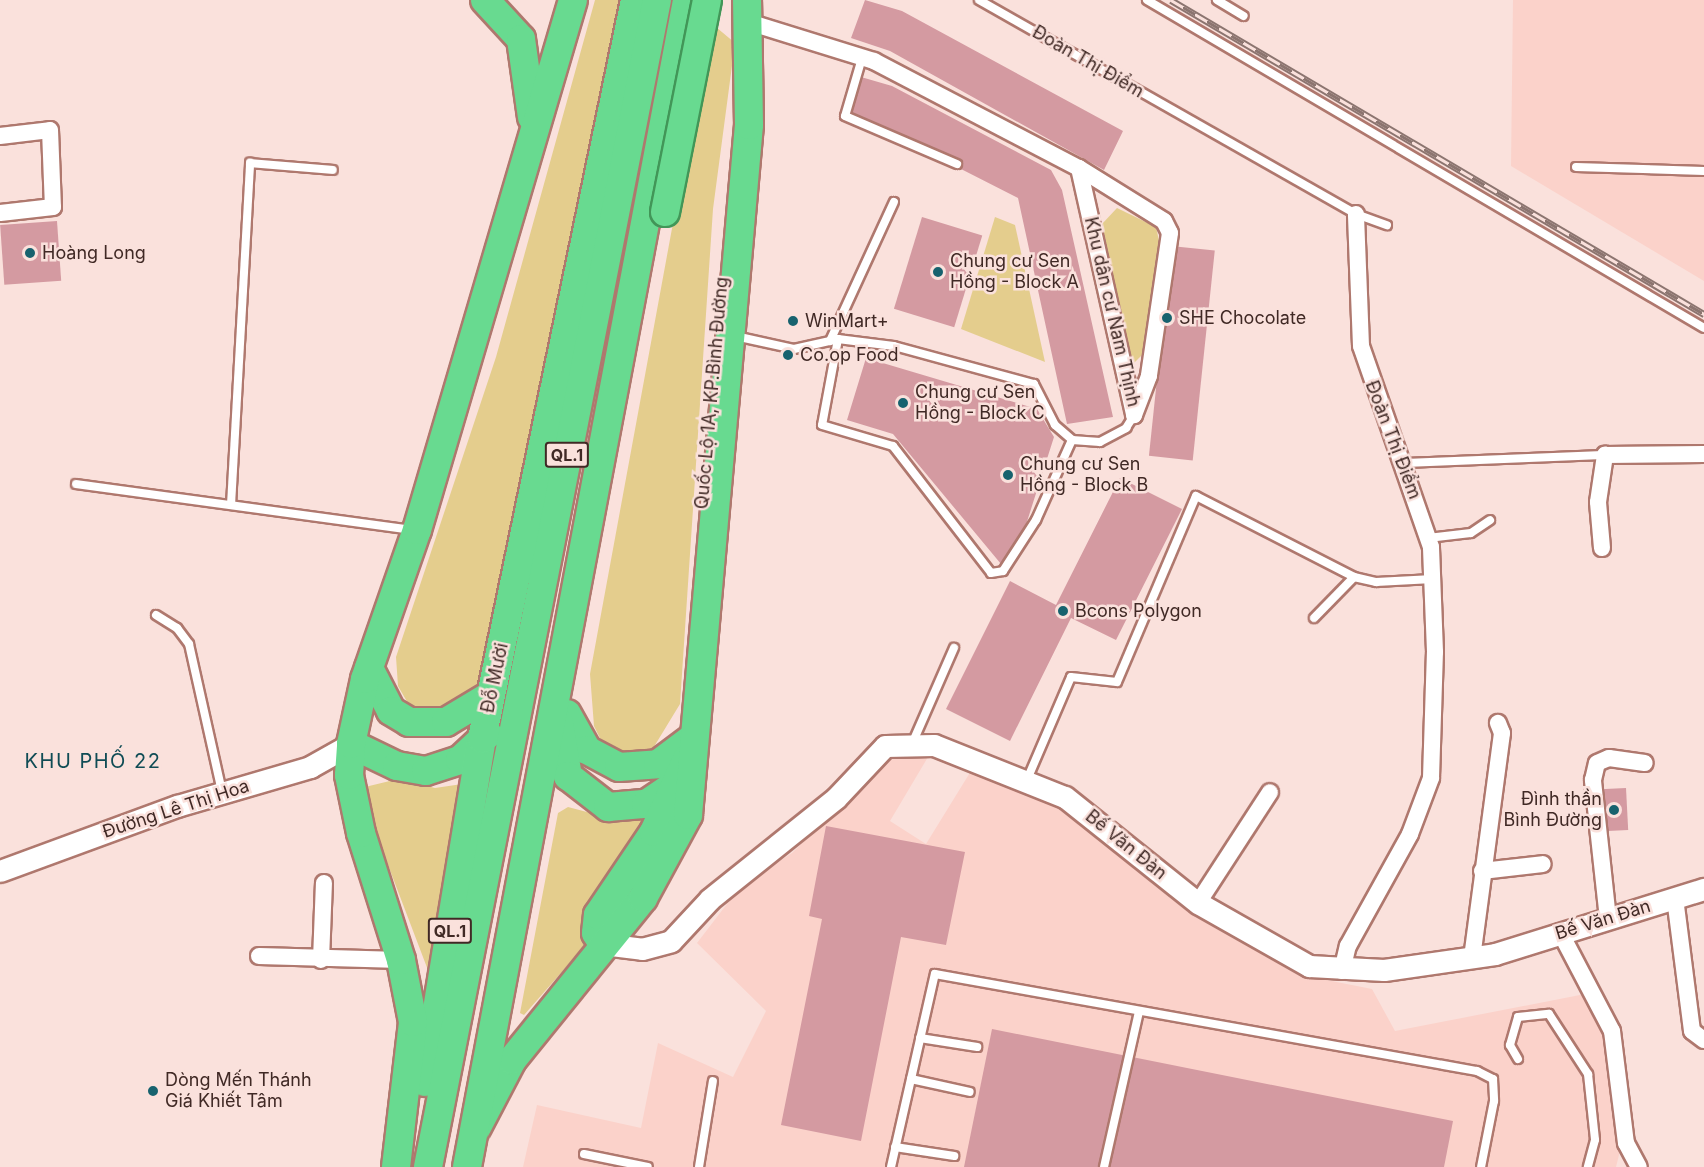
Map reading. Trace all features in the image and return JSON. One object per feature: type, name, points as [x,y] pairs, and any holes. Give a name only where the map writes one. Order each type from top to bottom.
[{"type":"highway","points":[[484,0],[520,39],[531,90],[532,139]]},
{"type":"highway","points":[[396,1167],[413,1022],[401,960],[361,833],[349,775],[351,744],[369,668],[417,530],[573,0]]},
{"type":"highway","name":"QL.1","points":[[608,196],[634,0]]},
{"type":"highway","name":"QL.1","points":[[608,196],[657,0]]},
{"type":"highway","name":"QL.1","points":[[657,210],[687,0]]},
{"type":"highway","points":[[603,944],[596,933],[598,915],[654,832],[676,784],[701,710],[749,125],[746,10],[694,0]]},
{"type":"highway","name":"QL.1","points":[[467,1167],[562,702],[657,210],[707,0]]},
{"type":"highway","name":"Quốc Lộ 1A, KP.Bình Đường","points":[[694,731],[685,712],[740,76],[747,60]]},
{"type":"highway","name":"Đỗ Mười","points":[[411,1167],[482,739],[608,196]]},
{"type":"highway","name":"Đỗ Mười","points":[[428,1167],[516,709],[608,196]]},
{"type":"highway","points":[[369,668],[391,711],[409,722],[446,722],[491,695]]},
{"type":"highway","points":[[562,702],[587,750],[619,766],[658,764],[694,731]]},
{"type":"highway","name":"QL.1","points":[[486,1167],[561,746],[562,702]]},
{"type":"highway","points":[[351,744],[397,766],[426,771],[460,760],[516,709]]},
{"type":"highway","points":[[477,1127],[501,1084],[556,999],[643,898],[679,840],[693,787],[694,731]]},
{"type":"highway","points":[[561,746],[568,777],[608,807],[646,804],[676,784]]},
{"type":"street","name":"Khu dân cư Nam Thịnh","points":[[746,10],[862,58],[1079,168],[1164,220],[1170,233],[1149,376],[1134,415]]},
{"type":"street","points":[[0,136],[50,130],[53,207],[0,213]]},
{"type":"street","name":"Khu dân cư Nam Thịnh","points":[[1079,168],[1134,415]]},
{"type":"street","name":"Đoàn Thị Điểm","points":[[1342,971],[1348,946],[1410,834],[1431,778],[1433,579],[1428,538],[1403,463],[1374,396],[1361,346],[1356,214]]},
{"type":"street","points":[[1602,548],[1598,502],[1605,455],[1704,453]]},
{"type":"street","points":[[1472,958],[1502,733],[1498,723]]},
{"type":"street","name":"Đường Lê Thị Hoa","points":[[0,871],[222,792],[310,767],[351,744]]},
{"type":"street","name":"Bế Văn Đàn","points":[[603,944],[642,949],[671,941],[710,899],[836,798],[885,746],[934,746],[1065,797],[1198,903],[1273,950],[1309,966],[1342,971],[1472,958],[1704,889]]},
{"type":"street","points":[[1608,919],[1595,822],[1595,771],[1597,763],[1609,758],[1646,763]]},
{"type":"street","points":[[1198,903],[1270,792]]},
{"type":"street","points":[[1482,871],[1543,864]]},
{"type":"street","points":[[321,960],[324,883]]},
{"type":"street","points":[[1675,898],[1692,1031],[1694,1038],[1704,1040]]},
{"type":"street","points":[[1560,932],[1612,1031],[1626,1143],[1639,1167]]},
{"type":"street","points":[[259,956],[321,960],[401,960]]},
{"type":"lane","name":"Đoàn Thị Điểm","points":[[979,0],[1356,214]]},
{"type":"lane","points":[[1147,0],[1704,328]]},
{"type":"lane","points":[[1217,0],[1244,16]]},
{"type":"lane","points":[[862,58],[845,116],[957,164]]},
{"type":"lane","points":[[231,505],[250,163],[333,170]]},
{"type":"lane","points":[[1576,167],[1704,171]]},
{"type":"lane","points":[[894,202],[834,340],[822,425],[893,446],[991,573],[1003,571],[1036,520],[1072,440]]},
{"type":"lane","points":[[1356,214],[1387,225]]},
{"type":"lane","points":[[731,335],[794,348],[834,340],[894,346],[1034,384],[1055,425],[1072,440],[1100,442],[1126,428],[1134,415]]},
{"type":"lane","points":[[1403,463],[1605,455]]},
{"type":"lane","points":[[76,484],[417,530]]},
{"type":"lane","points":[[1026,782],[1071,677],[1116,682],[1196,496],[1354,577],[1376,582],[1433,579]]},
{"type":"lane","points":[[1428,538],[1471,533],[1490,520]]},
{"type":"lane","points":[[1314,618],[1354,577]]},
{"type":"lane","points":[[156,615],[177,628],[189,644],[222,792]]},
{"type":"lane","points":[[912,745],[954,648]]},
{"type":"lane","points":[[891,1167],[935,974],[1477,1071],[1493,1079],[1494,1101],[1481,1167]]},
{"type":"lane","points":[[1104,1167],[1139,1012]]},
{"type":"lane","points":[[1518,1059],[1510,1045],[1518,1017],[1549,1014],[1588,1074],[1595,1140],[1588,1167]]},
{"type":"lane","points":[[920,1038],[977,1047]]},
{"type":"lane","points":[[911,1079],[970,1092]]},
{"type":"lane","points":[[699,1167],[713,1081]]},
{"type":"lane","points":[[895,1147],[954,1156]]},
{"type":"lane","points":[[584,1154],[648,1167]]},
{"type":"shaded area","points":[[595,0],[622,0],[484,673],[463,710],[413,712],[398,686],[396,657],[496,357]]},
{"type":"shaded area","points":[[1513,0],[1704,0],[1704,281],[1511,166]]},
{"type":"shaded area","points":[[710,22],[735,43],[713,209],[680,704],[652,750],[621,753],[601,740],[594,726],[590,674]]},
{"type":"shaded area","points":[[1117,208],[1156,227],[1160,245],[1146,351],[1132,365],[1102,224]]},
{"type":"shaded area","points":[[995,217],[1015,225],[1045,362],[961,329]]},
{"type":"shaded area","points":[[910,751],[931,752],[890,821],[926,844],[971,771],[1068,805],[1197,914],[1311,977],[1372,989],[1395,1031],[1585,994],[1606,1041],[1621,1147],[1616,1167],[523,1167],[537,1105],[641,1128],[658,1043],[733,1077],[766,1011],[697,943],[740,887],[792,853],[884,762]]},
{"type":"shaded area","points":[[398,779],[435,788],[469,783],[434,986],[369,815],[365,787]]},
{"type":"shaded area","points":[[568,807],[621,821],[658,816],[589,941],[524,1015],[520,1013],[558,813]]},
{"type":"building","points":[[865,0],[902,11],[1123,131],[1104,170],[890,51],[851,38]]},
{"type":"building","points":[[861,77],[892,86],[1051,170],[1062,190],[1113,417],[1067,424],[1018,198],[851,113]]},
{"type":"building","name":"Chung cư Sen Hồng - Block A","points":[[922,217],[982,235],[954,327],[894,309]]},
{"type":"building","name":"Hoàng Long","points":[[57,221],[61,281],[4,285],[0,225]]},
{"type":"building","points":[[1171,246],[1215,251],[1193,460],[1149,456]]},
{"type":"building","points":[[866,358],[1037,409],[1054,437],[1024,531],[1001,564],[893,434],[847,420]]},
{"type":"building","name":"Bcons Polygon","points":[[1120,478],[1182,509],[1116,640],[1071,618],[1010,741],[946,709],[1010,581],[1056,605]]},
{"type":"building","name":"Đình thần Bình Đường","points":[[1626,788],[1628,830],[1602,831],[1600,789]]},
{"type":"building","points":[[826,826],[965,852],[946,945],[901,937],[861,1141],[781,1125],[822,919],[809,916]]},
{"type":"building","points":[[992,1029],[1453,1121],[1444,1167],[964,1167]]},
{"type":"railway","points":[[1171,0],[1704,314]]},
{"type":"place","name":"Hoàng Long","points":[[30,253]]},
{"type":"place","name":"Chung cư Sen Hồng - Block A","points":[[938,272]]},
{"type":"place","name":"SHE Chocolate","points":[[1167,318]]},
{"type":"place","name":"WinMart+","points":[[793,321]]},
{"type":"place","name":"Co.op Food","points":[[788,355]]},
{"type":"place","name":"Chung cư Sen Hồng - Block C","points":[[903,403]]},
{"type":"place","name":"Chung cư Sen Hồng - Block B","points":[[1008,475]]},
{"type":"place","name":"Bcons Polygon","points":[[1063,611]]},
{"type":"place","name":"Đình thần Bình Đường","points":[[1614,810]]},
{"type":"place","name":"Dòng Mến Thánh Giá Khiết Tâm","points":[[153,1091]]},
{"type":"district","name":"KHU PHỐ 22","points":[[93,761]]}]
